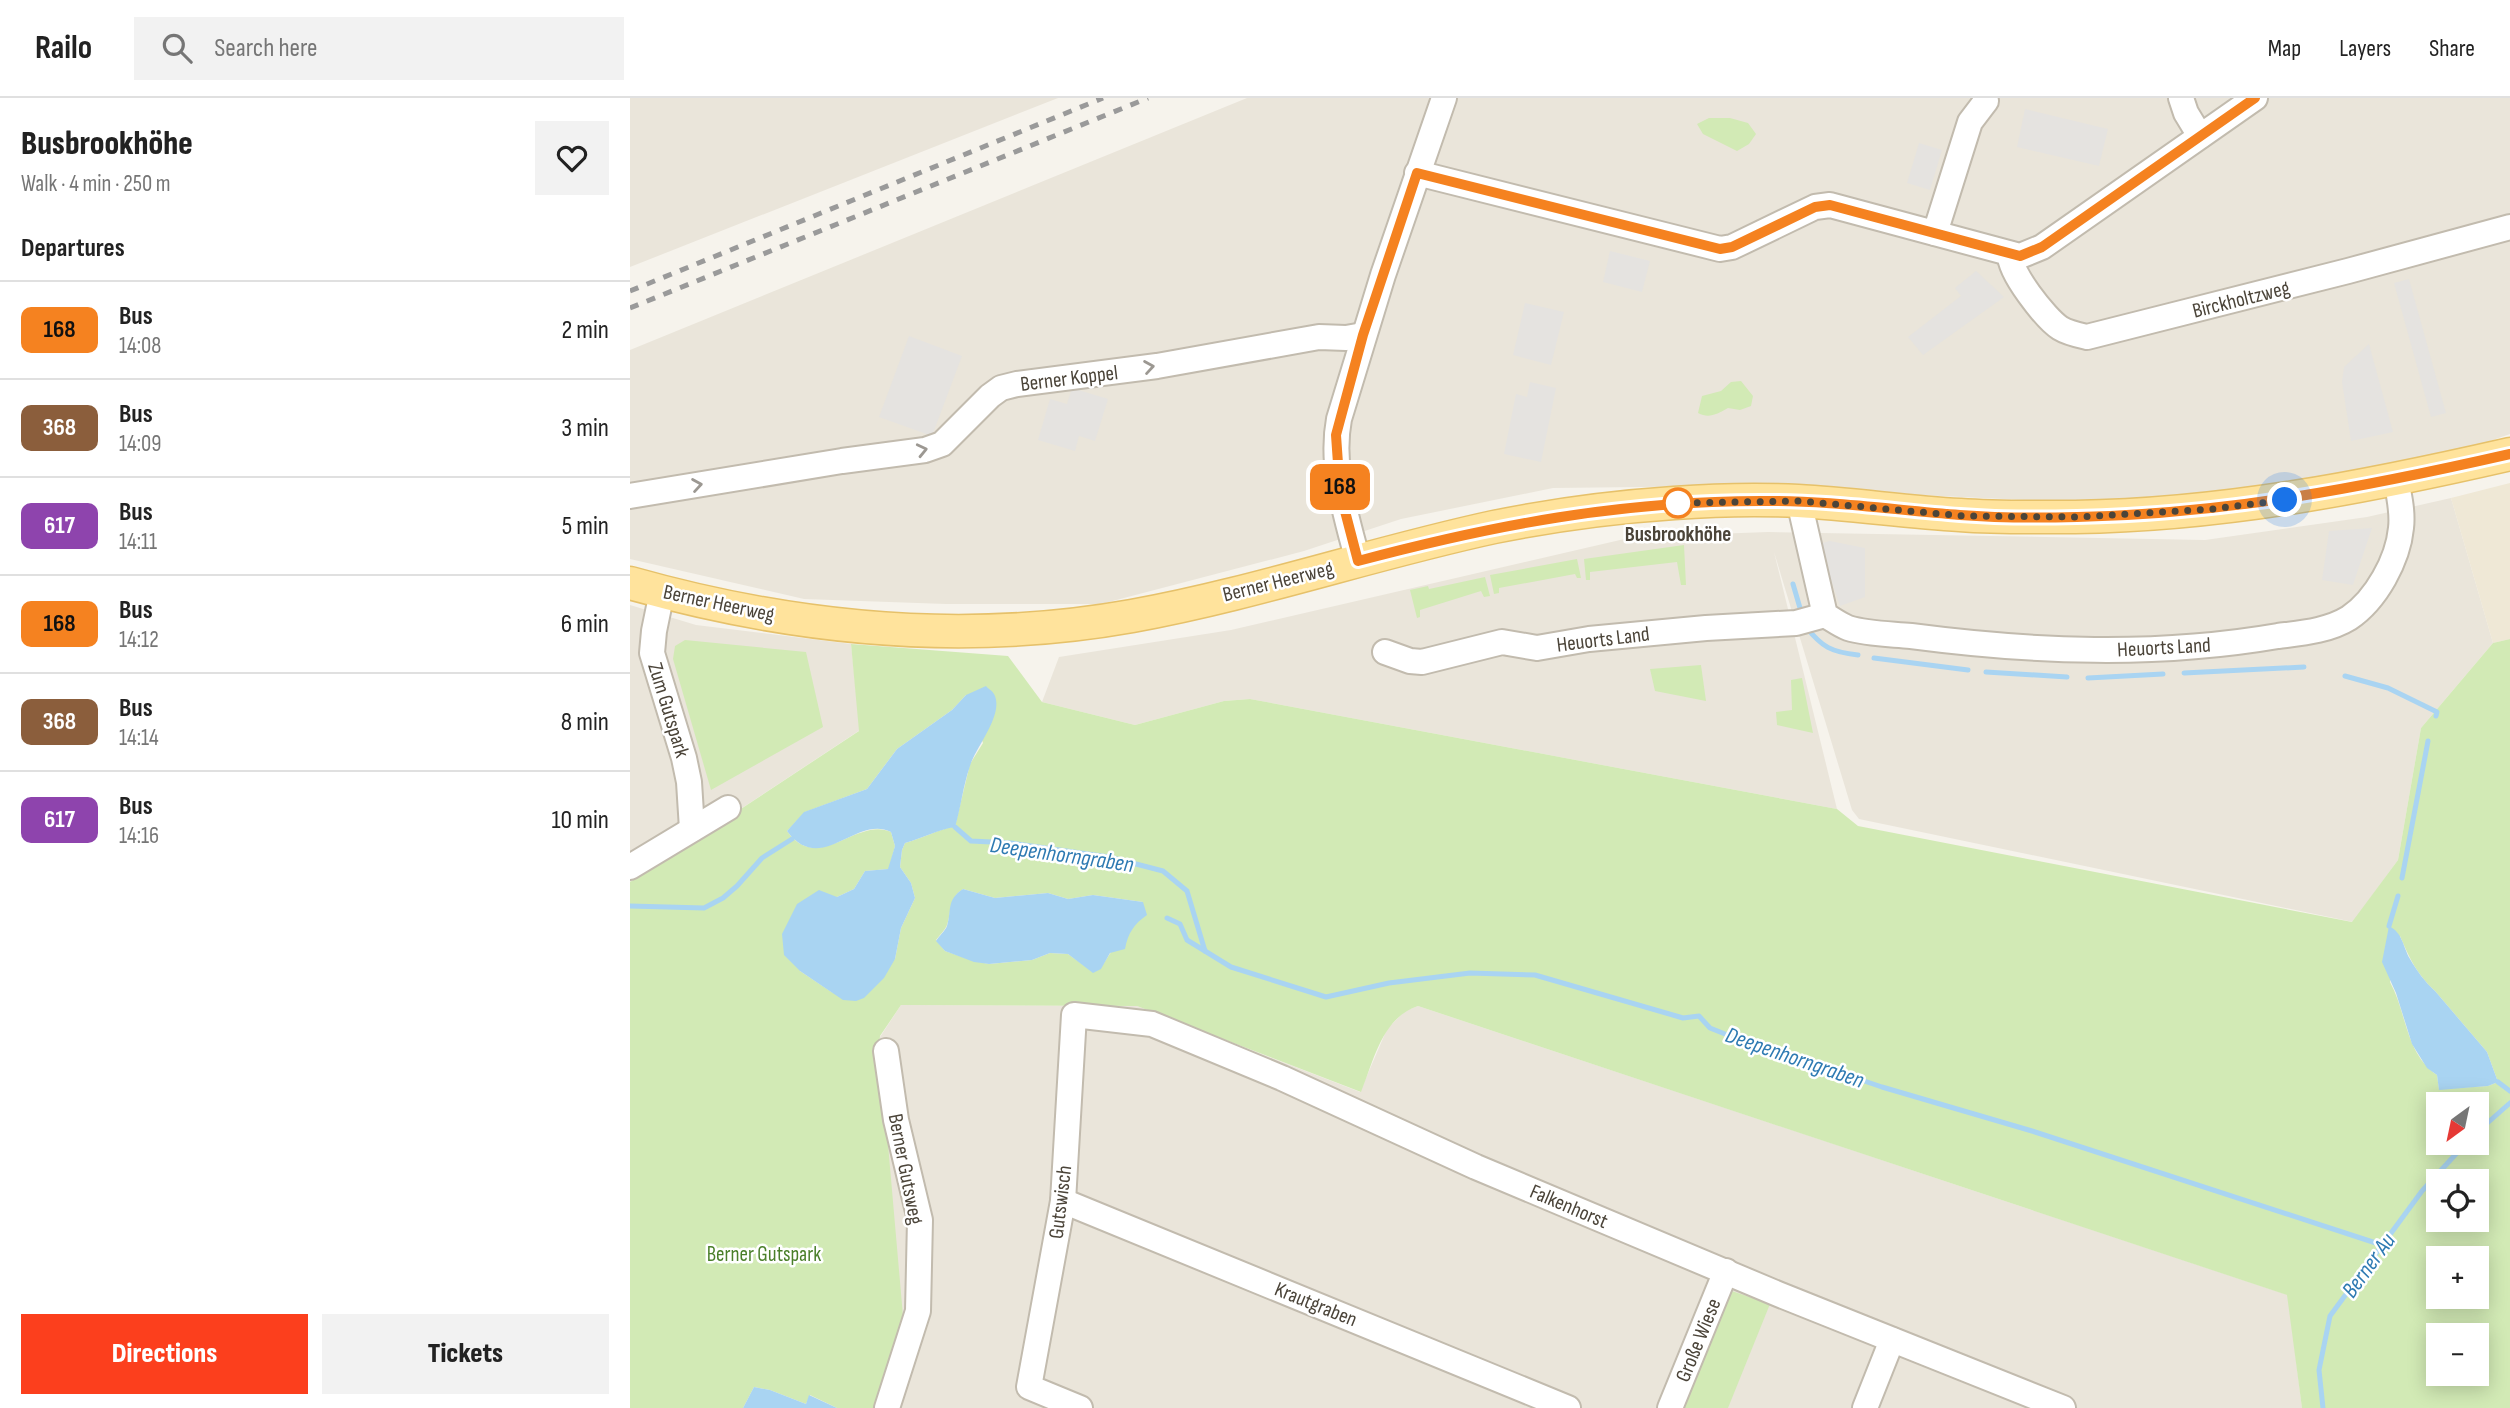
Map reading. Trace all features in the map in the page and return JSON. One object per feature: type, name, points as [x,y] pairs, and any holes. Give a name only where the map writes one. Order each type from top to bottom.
[{"type":"main road","name":"Berner Heerweg","points":[[630,583],[722,606],[858,626],[980,632],[1056,627],[1136,615],[1497,527],[1675,503],[1799,501],[1964,516],[2078,517],[2285,500],[2396,480],[2510,454]]},
{"type":"street","points":[[1358,561],[1340,492],[1336,435],[1363,335],[1444,98]]},
{"type":"street","points":[[2181,98],[2186,113],[2200,136]]},
{"type":"street","points":[[1417,173],[1720,249],[1732,247],[1815,207],[1830,205],[2010,254],[2026,255],[2042,247],[2255,98]]},
{"type":"street","points":[[1935,233],[1970,122],[1986,101]]},
{"type":"street","name":"Birckholtzweg","points":[[2010,254],[2012,268],[2052,321],[2069,332],[2087,337],[2324,278],[2510,227]]},
{"type":"street","name":"Berner Koppel","points":[[630,496],[925,450],[942,444],[990,396],[1002,388],[1017,384],[1157,366],[1319,337],[1346,338],[1363,335]]},
{"type":"street","name":"Heuorts Land","points":[[1385,652],[1410,662],[1422,662],[1502,642],[1537,648],[1589,639],[1796,623],[1825,615],[1848,628],[1980,645],[2079,651],[2240,643],[2337,625],[2363,605],[2393,560],[2401,528],[2396,480]]},
{"type":"street","points":[[1799,501],[1825,615]]},
{"type":"street","name":"Zum Gutspark","points":[[662,592],[652,653],[684,758],[689,782],[692,829]]},
{"type":"street","points":[[630,867],[728,808]]},
{"type":"street","name":"Gutswisch","points":[[1074,1015],[1063,1200],[1029,1387],[1080,1408]]},
{"type":"street","name":"Falkenhorst","points":[[1074,1015],[1152,1024],[1282,1078],[1476,1167],[1892,1340],[2022,1400],[2063,1408]]},
{"type":"street","name":"Berner Gutsweg","points":[[886,1051],[896,1120],[920,1220],[918,1311],[887,1408]]},
{"type":"street","name":"Krautgraben","points":[[1063,1200],[1568,1408]]},
{"type":"street","name":"Große Wiese","points":[[1670,1408],[1726,1271]]},
{"type":"street","points":[[1865,1408],[1892,1340]]},
{"type":"shaded area","points":[[630,98],[1058,98],[630,267]]},
{"type":"shaded area","points":[[1247,98],[2510,98],[2510,434],[2470,448],[2204,502],[2024,500],[1731,486],[1553,488],[1401,519],[1304,551],[1101,604],[946,604],[804,599],[630,559],[630,350]]},
{"type":"shaded area","points":[[2025,109],[2108,129],[2099,166],[2017,147]]},
{"type":"shaded area","points":[[1919,143],[1942,150],[1930,190],[1907,183]]},
{"type":"shaded area","points":[[1610,251],[1650,261],[1642,292],[1603,282]]},
{"type":"shaded area","points":[[1976,271],[2004,297],[1923,355],[1908,337],[1961,296],[1955,288]]},
{"type":"shaded area","points":[[2409,279],[2446,413],[2431,417],[2394,283]]},
{"type":"shaded area","points":[[1525,303],[1564,312],[1551,365],[1513,355]]},
{"type":"shaded area","points":[[909,336],[962,356],[932,436],[879,417]]},
{"type":"shaded area","points":[[2369,344],[2393,432],[2351,441],[2342,382],[2344,367]]},
{"type":"shaded area","points":[[1530,382],[1556,388],[1541,462],[1504,454],[1516,394],[1527,397]]},
{"type":"shaded area","points":[[1072,388],[1108,399],[1095,441],[1079,436],[1075,451],[1038,440],[1050,399],[1067,404]]},
{"type":"shaded area","points":[[2510,483],[2510,639],[2493,643],[2451,498]]},
{"type":"shaded area","points":[[2451,498],[2493,643],[2421,728],[2398,860],[2353,922],[1859,819],[1852,810],[1774,552],[1837,809],[1250,699],[1224,701],[1135,725],[1042,702],[1059,657],[1231,630],[1633,537],[1768,532],[2205,540],[2367,517]]},
{"type":"shaded area","points":[[2372,528],[2353,585],[2322,580],[2329,531]]},
{"type":"shaded area","points":[[1830,541],[1865,548],[1865,597],[1840,606],[1819,544]]},
{"type":"shaded area","points":[[630,605],[696,625],[851,644],[860,730],[630,882]]},
{"type":"shaded area","points":[[901,1005],[1137,1006],[1360,1092],[1387,1029],[1405,1011],[1418,1006],[2288,1295],[2302,1408],[879,1408],[877,1066],[880,1037]]},
{"type":"green space","points":[[1709,118],[1730,118],[1748,123],[1756,134],[1749,144],[1737,151],[1703,134],[1697,124]]},
{"type":"green space","points":[[1741,381],[1753,396],[1751,406],[1740,410],[1728,408],[1709,416],[1698,413],[1702,396],[1721,391],[1731,382]]},
{"type":"green space","points":[[1684,545],[1686,585],[1681,585],[1677,562],[1590,572],[1590,580],[1586,580],[1584,559]]},
{"type":"green space","points":[[1577,559],[1581,578],[1577,578],[1575,574],[1499,588],[1499,593],[1494,594],[1490,575]]},
{"type":"green space","points":[[1485,577],[1490,596],[1484,597],[1481,591],[1420,610],[1420,617],[1417,618],[1410,590],[1428,586],[1429,589]]},
{"type":"green space","name":"Berner Gutspark","points":[[2510,639],[2510,1408],[2302,1408],[2287,1295],[1418,1006],[1396,1020],[1388,1030],[1375,1054],[1361,1092],[1137,1006],[901,1005],[880,1036],[877,1066],[885,1110],[903,1316],[879,1408],[837,1408],[810,1395],[806,1404],[770,1390],[754,1387],[743,1408],[630,1408],[630,882],[859,731],[851,644],[1008,656],[1042,702],[1135,725],[1224,701],[1250,699],[1837,809],[1858,826],[2352,922],[2398,860],[2421,728],[2493,643]],"holes":[[[966,695],[983,743],[970,764],[955,826],[905,843],[900,867],[911,883],[915,898],[901,928],[895,959],[833,993],[800,971],[837,897],[854,889],[865,871],[889,869],[895,846],[891,832],[878,829],[825,846],[812,847],[799,843],[787,831],[805,812],[867,789],[897,749],[952,710]],[[963,889],[995,898],[1048,893],[1068,899],[1093,895],[1143,902],[1130,929],[1102,966],[1093,972],[1068,954],[1050,953],[1032,960],[989,964],[945,951],[936,940],[947,925],[951,906]],[[2400,936],[2423,979],[2487,1052],[2498,1082],[2488,1086],[2439,1089],[2437,1075],[2426,1066],[2413,1044],[2390,982]]]},
{"type":"green space","points":[[685,640],[806,652],[823,727],[711,790],[673,659],[675,646]]},
{"type":"green space","points":[[1701,665],[1706,701],[1655,691],[1650,669]]},
{"type":"green space","points":[[1802,678],[1813,733],[1777,725],[1776,712],[1792,710],[1791,680]]},
{"type":"green space","points":[[1726,1289],[1770,1304],[1728,1408],[1677,1408]]},
{"type":"water","points":[[986,686],[994,694],[996,711],[970,766],[955,827],[905,843],[902,850],[900,867],[911,883],[915,898],[901,928],[895,959],[884,978],[864,998],[856,1001],[843,1000],[800,971],[784,955],[782,934],[797,904],[819,890],[837,897],[854,889],[865,871],[888,869],[895,846],[891,832],[878,829],[865,831],[826,847],[813,848],[800,844],[787,831],[804,812],[867,789],[897,749],[952,710],[966,695]]},
{"type":"water","points":[[963,889],[995,898],[1048,893],[1068,899],[1093,895],[1143,902],[1147,915],[1132,929],[1125,949],[1110,953],[1101,969],[1093,973],[1068,954],[1050,953],[1032,960],[989,964],[974,962],[945,951],[936,941],[947,926],[954,897]]},
{"type":"water","points":[[2389,926],[2400,936],[2421,976],[2487,1052],[2498,1082],[2488,1086],[2439,1090],[2437,1075],[2427,1068],[2412,1044],[2396,993],[2382,962]]},
{"type":"water","points":[[754,1387],[770,1390],[806,1404],[809,1395],[837,1408],[743,1408]]},
{"type":"waterway","points":[[1793,584],[1800,608]]},
{"type":"waterway","points":[[1806,627],[1828,647],[1858,655]]},
{"type":"waterway","points":[[1874,658],[1968,670]]},
{"type":"waterway","points":[[2184,673],[2304,667]]},
{"type":"waterway","points":[[1986,672],[2067,677]]},
{"type":"waterway","points":[[2088,678],[2163,674]]},
{"type":"waterway","points":[[2345,676],[2388,688],[2437,712],[2436,716]]},
{"type":"waterway","points":[[2402,878],[2428,741]]},
{"type":"waterway","name":"Deepenhorngraben","points":[[955,827],[971,841],[1011,843],[1109,857],[1163,871],[1187,891],[1205,951]]},
{"type":"waterway","points":[[630,906],[704,908],[723,898],[762,858],[792,839]]},
{"type":"waterway","points":[[2389,926],[2398,896]]},
{"type":"waterway","name":"Deepenhorngraben","points":[[1167,918],[1180,924],[1187,940],[1231,967],[1326,997],[1389,983],[1470,973],[1535,975],[1683,1018],[1699,1016],[1710,1028],[1725,1034],[1882,1087],[2032,1131],[2382,1245]]},
{"type":"waterway","points":[[2498,1082],[2510,1091]]},
{"type":"waterway","name":"Berner Au","points":[[2489,1122],[2510,1103]]},
{"type":"waterway","name":"Berner Au","points":[[2323,1408],[2319,1370],[2330,1316],[2422,1191],[2455,1155]]},
{"type":"railway","points":[[630,291],[1103,98]]},
{"type":"railway","points":[[630,308],[1148,98]]},
{"type":"bus line","name":"168","points":[[2255,98],[2042,247],[2020,256],[1830,205],[1815,207],[1732,247],[1720,249],[1417,173],[1363,335],[1336,435],[1340,492],[1358,561],[1497,527],[1675,503],[1799,501],[1964,516],[2078,517],[2212,509],[2285,500],[2396,480],[2510,454]]},
{"type":"place","name":"Busbrookhöhe","points":[[1678,503]]},
{"type":"route","points":[[1678,503],[1675,503],[1799,501],[1964,516],[2078,517],[2212,509],[2285,500]]}]
